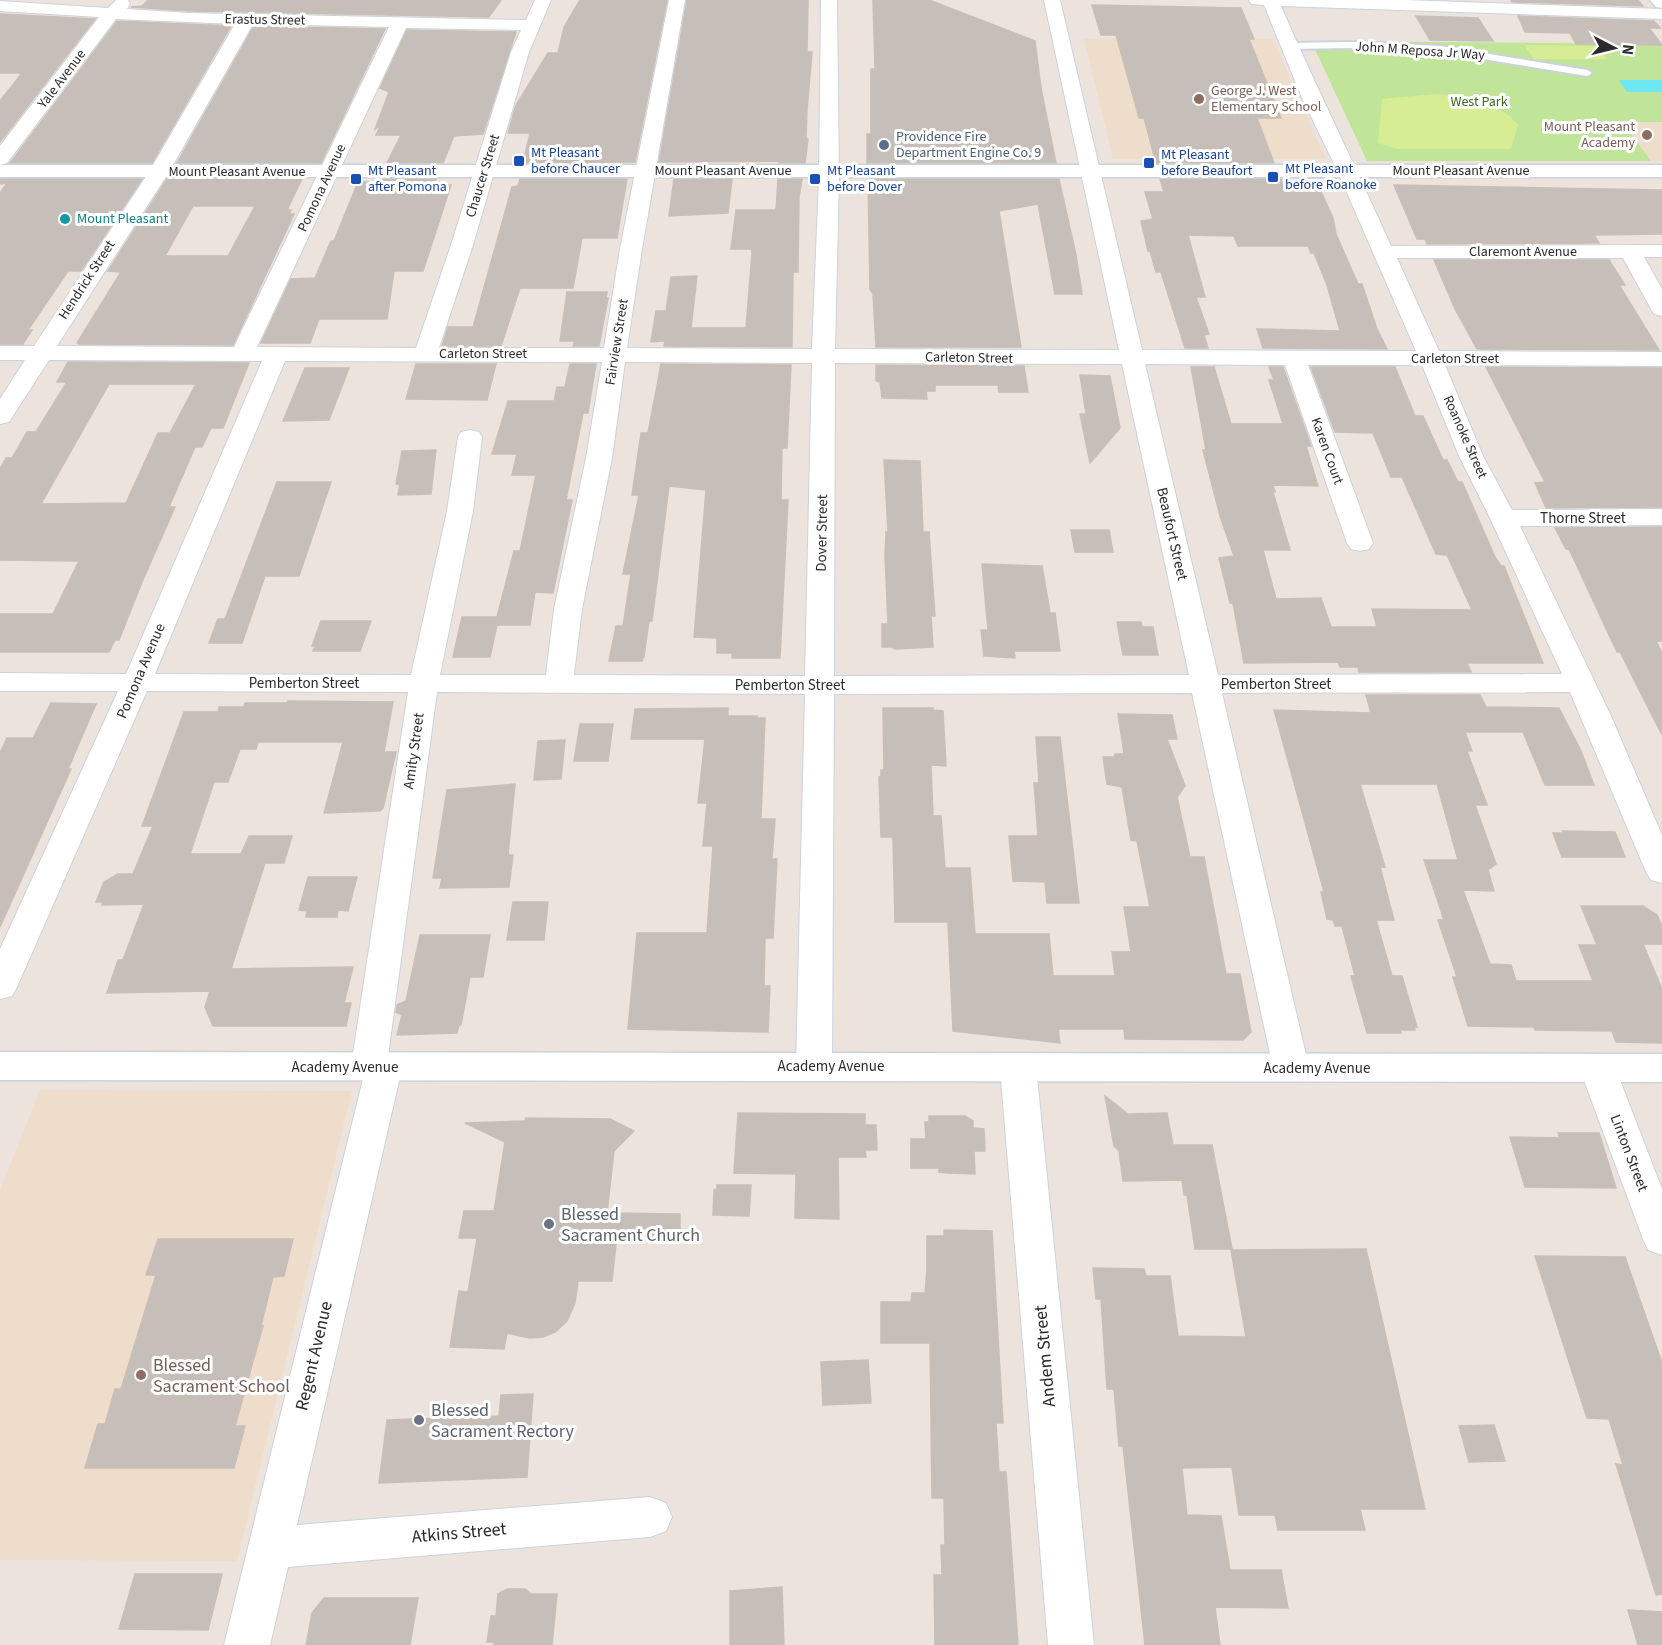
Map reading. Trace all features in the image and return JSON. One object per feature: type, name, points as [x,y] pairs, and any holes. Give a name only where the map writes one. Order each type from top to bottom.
[{"type":"main road","name":"Mount Pleasant Avenue","points":[[0,171],[484,173],[1662,171]]},
{"type":"main road","name":"Academy Avenue","points":[[0,1066],[1662,1068]]},
{"type":"street","name":"Yale Avenue","points":[[0,159],[111,14],[127,0]]},
{"type":"street","name":"Chaucer Street","points":[[426,353],[520,52],[543,0]]},
{"type":"street","name":"Fairview Street","points":[[559,683],[568,609],[598,458],[631,249],[647,172],[676,0]]},
{"type":"street","name":"Dover Street","points":[[814,1066],[829,0]]},
{"type":"street","name":"Beaufort Street","points":[[1052,0],[1291,1068]]},
{"type":"street","points":[[1257,0],[1662,14]]},
{"type":"street","name":"Roanoke Street","points":[[1270,0],[1288,46],[1347,170],[1431,359],[1471,456],[1581,683],[1662,872]]},
{"type":"street","name":"Erastus Street","points":[[0,6],[111,14],[247,19],[531,25]]},
{"type":"street","name":"Hendrick Street","points":[[0,417],[159,172],[247,19]]},
{"type":"street","name":"Pomona Avenue","points":[[243,353],[400,22]]},
{"type":"street","points":[[1630,251],[1662,309]]},
{"type":"street","name":"Claremont Avenue","points":[[1383,252],[1662,251]]},
{"type":"street","points":[[0,353],[243,353]]},
{"type":"street","name":"Carleton Street","points":[[243,353],[1662,359]]},
{"type":"street","name":"Pomona Avenue","points":[[0,987],[137,682],[276,353]]},
{"type":"street","name":"Karen Court","points":[[1294,358],[1360,543]]},
{"type":"street","name":"Amity Street","points":[[377,1067],[424,683],[460,511],[470,437]]},
{"type":"street","name":"Thorne Street","points":[[1503,518],[1662,517]]},
{"type":"street","name":"Pemberton Street","points":[[0,682],[820,685],[1581,683]]},
{"type":"street","name":"Regent Avenue","points":[[247,1645],[377,1067]]},
{"type":"street","name":"Linton Street","points":[[1597,1067],[1662,1239]]},
{"type":"street","name":"Andem Street","points":[[1018,1068],[1071,1645]]},
{"type":"street","name":"Atkins Street","points":[[269,1548],[650,1517]]},
{"type":"lane","name":"John M Reposa Jr Way","points":[[1288,46],[1353,45],[1440,49],[1587,73]]},
{"type":"shaded area","name":"George J. West Elementary School","points":[[1084,39],[1273,39],[1326,159],[1113,159]]},
{"type":"shaded area","name":"Mount Pleasant Academy","points":[[1622,122],[1662,122],[1662,161],[1651,161]]},
{"type":"shaded area","name":"Blessed Sacrament School","points":[[40,1090],[352,1091],[237,1561],[0,1560],[0,1190]]},
{"type":"green space","name":"West Park","points":[[1311,41],[1662,44],[1662,122],[1622,122],[1651,161],[1367,161]]},
{"type":"green space","points":[[1524,45],[1598,46],[1607,59],[1534,59]]},
{"type":"green space","points":[[1436,94],[1470,98],[1501,110],[1518,125],[1511,149],[1397,149],[1378,143],[1382,99]]},
{"type":"water","points":[[1619,80],[1662,80],[1662,92],[1627,92]]},
{"type":"building","points":[[148,0],[501,0],[489,17],[189,11],[131,7],[142,6]]},
{"type":"building","points":[[580,0],[667,0],[635,162],[523,163],[530,133],[508,133],[516,105],[548,53],[558,53],[564,27]]},
{"type":"building","points":[[687,0],[808,0],[807,52],[812,52],[805,163],[779,163],[779,161],[659,162]]},
{"type":"building","points":[[873,0],[929,0],[1035,41],[1041,88],[1056,163],[867,163],[867,134],[871,134],[871,69],[875,69]]},
{"type":"building","points":[[1511,0],[1638,0],[1643,6],[1512,2]]},
{"type":"building","name":"George J. West Elementary School","points":[[1092,5],[1241,8],[1254,39],[1249,39],[1281,118],[1257,118],[1274,163],[1156,163],[1144,118],[1139,118],[1116,35],[1101,35]]},
{"type":"building","points":[[0,14],[95,19],[0,142],[0,101],[22,73],[0,73]]},
{"type":"building","points":[[1416,16],[1478,18],[1493,41],[1430,40]]},
{"type":"building","points":[[1518,16],[1654,21],[1660,28],[1649,28],[1662,45],[1576,44],[1570,33],[1525,32]]},
{"type":"building","points":[[117,21],[231,26],[152,163],[10,163]]},
{"type":"building","points":[[254,26],[385,29],[321,163],[177,163]]},
{"type":"building","points":[[407,30],[516,32],[483,134],[454,136],[443,163],[387,163],[401,135],[376,135],[381,125],[375,129],[389,92],[380,88]]},
{"type":"building","points":[[0,179],[142,179],[81,271],[68,271],[28,330],[32,330],[23,344],[0,344],[0,193],[7,183],[0,184]]},
{"type":"building","points":[[167,179],[302,179],[287,210],[291,210],[289,214],[294,214],[233,345],[77,343],[121,272],[108,271]],"holes":[[[193,206],[255,206],[228,256],[165,256]]]},
{"type":"building","points":[[379,179],[436,179],[434,185],[451,185],[423,271],[394,271],[387,319],[319,319],[310,343],[261,343],[291,279],[315,278],[331,241],[334,241],[358,182],[378,182]]},
{"type":"building","points":[[520,179],[627,179],[617,238],[582,238],[573,288],[520,288],[501,346],[442,346],[448,327],[473,327],[512,187],[518,186]]},
{"type":"building","points":[[674,179],[732,179],[728,213],[669,216]]},
{"type":"building","points":[[778,179],[802,179],[799,197],[798,272],[793,272],[792,347],[664,346],[665,341],[651,342],[656,311],[666,311],[671,277],[697,276],[691,328],[746,328],[752,249],[731,249],[736,210],[776,210]]},
{"type":"building","points":[[868,179],[1059,179],[1082,294],[1055,294],[1038,204],[999,211],[1021,347],[876,347],[873,294],[870,289]]},
{"type":"building","points":[[1160,179],[1281,179],[1283,185],[1318,185],[1333,218],[1336,234],[1358,284],[1362,284],[1377,329],[1387,349],[1263,348],[1257,329],[1340,331],[1327,285],[1314,253],[1311,253],[1308,246],[1238,246],[1234,236],[1188,235],[1205,297],[1196,297],[1209,334],[1204,335],[1208,348],[1185,348],[1161,272],[1156,272],[1150,251],[1148,251],[1141,221],[1153,219],[1145,192],[1164,192]]},
{"type":"building","points":[[1394,185],[1662,190],[1662,234],[1594,235],[1599,243],[1427,244],[1425,239],[1417,239]]},
{"type":"building","points":[[1434,260],[1609,260],[1625,285],[1619,285],[1659,350],[1477,349],[1455,309]]},
{"type":"building","points":[[567,292],[607,292],[606,298],[608,298],[599,346],[573,346],[575,341],[560,341]]},
{"type":"building","points":[[68,362],[249,363],[223,428],[211,428],[202,447],[195,447],[169,507],[175,507],[119,640],[115,640],[109,652],[0,652],[0,614],[53,614],[79,561],[0,560],[0,469],[6,458],[12,458],[27,432],[36,432],[67,382],[57,382]],"holes":[[[109,384],[196,384],[170,433],[158,433],[126,503],[41,504]]]},
{"type":"building","points":[[416,364],[496,364],[487,400],[406,399]]},
{"type":"building","points":[[570,364],[596,364],[588,413],[583,413],[566,500],[572,500],[553,593],[535,592],[530,625],[497,625],[490,657],[453,657],[462,617],[497,617],[514,551],[520,551],[536,475],[512,475],[517,454],[492,454],[508,401],[554,401],[557,387],[565,387]]},
{"type":"building","points":[[661,364],[791,365],[787,448],[782,448],[781,500],[788,500],[780,658],[732,658],[732,653],[717,653],[717,638],[694,637],[706,490],[669,486],[652,621],[649,621],[644,656],[642,661],[609,661],[616,626],[623,626],[631,574],[623,574],[639,495],[632,495],[641,433],[648,433]]},
{"type":"building","points":[[876,365],[1024,366],[1028,392],[999,392],[998,385],[935,385],[935,391],[926,391],[927,399],[882,398],[880,382],[876,381]]},
{"type":"building","points":[[1191,367],[1214,367],[1231,424],[1283,424],[1269,380],[1274,380],[1269,367],[1283,367],[1311,446],[1306,446],[1318,486],[1273,485],[1290,550],[1263,550],[1276,599],[1321,598],[1331,627],[1377,627],[1372,609],[1472,610],[1447,555],[1436,554],[1402,477],[1391,477],[1373,433],[1335,432],[1311,367],[1395,367],[1415,416],[1423,416],[1443,460],[1447,460],[1458,482],[1462,482],[1495,557],[1501,566],[1504,566],[1543,663],[1467,663],[1471,672],[1359,672],[1358,667],[1340,667],[1338,662],[1244,663],[1233,603],[1230,603],[1219,558],[1234,556],[1220,516],[1203,450],[1206,450]]},
{"type":"building","points":[[1486,367],[1662,368],[1662,507],[1546,508],[1535,483],[1545,482]]},
{"type":"building","points":[[305,368],[349,368],[329,420],[283,421]]},
{"type":"building","points":[[1080,375],[1110,376],[1120,428],[1090,463],[1080,414],[1086,414]]},
{"type":"building","points":[[436,450],[431,494],[398,495],[400,484],[396,484],[402,451]]},
{"type":"building","points":[[884,460],[920,461],[923,532],[929,532],[935,616],[931,616],[933,647],[895,649],[882,647],[882,624],[888,624],[885,555],[886,532],[888,532]]},
{"type":"building","points":[[277,482],[331,482],[299,576],[265,576],[242,643],[209,643],[218,619],[225,619]]},
{"type":"building","points":[[1662,527],[1662,641],[1656,641],[1662,653],[1662,735],[1620,652],[1617,652],[1569,549],[1566,549],[1555,528]]},
{"type":"building","points":[[1071,530],[1109,530],[1113,552],[1075,552]]},
{"type":"building","points":[[982,564],[1042,566],[1050,613],[1055,613],[1060,651],[1014,651],[1015,658],[984,656],[981,630],[988,630]]},
{"type":"building","points":[[321,621],[371,621],[360,651],[313,651],[315,646],[312,646]]},
{"type":"building","points":[[1117,622],[1141,622],[1142,627],[1153,627],[1158,655],[1123,655]]},
{"type":"building","points":[[1366,695],[1480,695],[1486,707],[1559,708],[1581,751],[1594,785],[1545,785],[1523,732],[1465,732],[1472,751],[1467,751],[1487,805],[1475,805],[1496,864],[1488,870],[1494,891],[1463,890],[1490,964],[1511,965],[1516,981],[1593,981],[1579,945],[1597,945],[1581,906],[1643,906],[1657,915],[1662,926],[1662,944],[1643,944],[1662,989],[1662,1043],[1616,1042],[1612,1031],[1468,1026],[1453,977],[1457,977],[1438,920],[1444,920],[1424,860],[1458,860],[1437,784],[1360,784],[1385,867],[1380,867],[1394,920],[1376,920],[1392,976],[1402,976],[1417,1027],[1414,1026],[1415,1030],[1400,1030],[1401,1033],[1367,1033],[1351,976],[1355,976],[1342,926],[1335,926],[1333,920],[1327,919],[1321,892],[1324,892],[1274,710],[1371,713]]},
{"type":"building","points":[[288,701],[393,702],[384,752],[396,752],[383,808],[380,811],[324,813],[343,742],[258,742],[256,749],[240,749],[228,782],[214,782],[190,854],[241,854],[249,836],[292,836],[284,863],[265,863],[231,969],[353,967],[344,1003],[351,1003],[346,1026],[213,1026],[205,1007],[210,991],[107,993],[118,960],[123,960],[144,904],[102,905],[103,902],[96,902],[104,882],[118,874],[133,874],[153,826],[142,826],[184,712],[218,712],[219,707],[244,707],[245,703],[287,703]]},
{"type":"building","points":[[51,703],[96,704],[68,769],[71,769],[0,927],[0,753],[7,738],[33,738]]},
{"type":"building","points":[[728,708],[728,716],[765,718],[761,819],[775,819],[772,859],[777,859],[773,938],[765,938],[764,986],[770,986],[768,1032],[628,1029],[637,933],[707,933],[713,846],[703,846],[707,803],[698,803],[705,739],[631,739],[635,709]]},
{"type":"building","points":[[883,708],[933,708],[933,710],[943,711],[946,766],[931,765],[933,816],[941,816],[945,868],[970,868],[975,934],[1049,934],[1053,976],[1115,976],[1112,952],[1131,952],[1124,907],[1150,907],[1137,841],[1131,840],[1122,787],[1107,784],[1103,757],[1124,754],[1118,714],[1172,715],[1177,739],[1167,739],[1185,786],[1177,797],[1190,857],[1204,857],[1226,974],[1240,974],[1251,1032],[1243,1040],[1125,1039],[1124,1029],[1058,1029],[1060,1043],[953,1031],[948,922],[895,922],[893,840],[892,837],[881,837],[879,777],[881,777],[881,770],[884,770]]},
{"type":"building","points":[[580,724],[613,724],[608,761],[574,761]]},
{"type":"building","points":[[1036,737],[1060,737],[1079,903],[1047,903],[1045,882],[1013,881],[1009,836],[1038,836],[1034,783],[1039,783]]},
{"type":"building","points":[[565,740],[561,779],[534,780],[538,741]]},
{"type":"building","points":[[515,784],[508,855],[513,855],[509,887],[440,888],[442,878],[433,878],[447,790]]},
{"type":"building","points":[[1563,831],[1615,832],[1625,857],[1562,857],[1553,833],[1563,833]]},
{"type":"building","points":[[308,877],[357,877],[348,911],[338,910],[337,917],[306,917],[307,911],[299,910]]},
{"type":"building","points":[[513,902],[548,902],[544,940],[507,940]]},
{"type":"building","points":[[420,935],[490,935],[483,977],[470,977],[461,1025],[457,1033],[397,1035],[402,1015],[396,1012],[397,1005],[406,1001]]},
{"type":"building","points":[[1105,1096],[1128,1114],[1167,1113],[1173,1145],[1212,1145],[1232,1249],[1195,1249],[1187,1195],[1184,1195],[1182,1180],[1123,1181],[1119,1151],[1114,1146]]},
{"type":"building","points":[[738,1113],[865,1114],[865,1125],[876,1125],[877,1150],[865,1150],[866,1157],[838,1157],[839,1219],[795,1218],[796,1174],[734,1173]]},
{"type":"building","points":[[929,1116],[965,1116],[973,1121],[973,1128],[984,1129],[985,1151],[974,1151],[975,1174],[939,1172],[939,1168],[911,1168],[911,1139],[926,1139],[925,1122],[929,1122]]},
{"type":"building","name":"Blessed Sacrament Church","points":[[526,1118],[610,1119],[634,1131],[614,1151],[607,1213],[680,1214],[680,1236],[617,1235],[612,1281],[578,1281],[575,1303],[567,1321],[555,1332],[543,1337],[530,1338],[507,1333],[504,1349],[450,1347],[459,1291],[468,1292],[477,1238],[459,1238],[464,1211],[494,1211],[505,1142],[465,1123],[525,1121]]},
{"type":"building","points":[[1558,1133],[1599,1133],[1616,1188],[1525,1187],[1510,1137],[1560,1138]]},
{"type":"building","points":[[717,1185],[751,1185],[749,1216],[713,1215],[714,1190],[717,1189]]},
{"type":"building","points":[[944,1230],[992,1231],[1003,1423],[996,1423],[999,1472],[1006,1472],[1018,1645],[935,1645],[934,1575],[942,1575],[941,1545],[945,1545],[944,1498],[932,1498],[930,1343],[881,1343],[881,1302],[911,1302],[912,1293],[925,1293],[927,1236],[944,1236]]},
{"type":"building","points":[[158,1239],[293,1239],[284,1276],[273,1277],[261,1326],[263,1326],[235,1426],[245,1426],[234,1468],[85,1468],[98,1424],[105,1424],[115,1389],[121,1389],[156,1275],[146,1275]]},
{"type":"building","points":[[1366,1249],[1425,1509],[1360,1509],[1365,1530],[1278,1530],[1275,1515],[1239,1515],[1232,1467],[1182,1468],[1187,1515],[1221,1516],[1230,1570],[1281,1570],[1288,1608],[1215,1607],[1220,1645],[1145,1645],[1123,1446],[1119,1446],[1114,1389],[1107,1389],[1101,1299],[1096,1299],[1093,1268],[1144,1269],[1146,1276],[1170,1276],[1178,1336],[1246,1337],[1231,1250]]},
{"type":"building","points":[[1535,1256],[1625,1257],[1662,1363],[1662,1594],[1656,1595],[1616,1464],[1623,1465],[1609,1419],[1587,1418]]},
{"type":"building","points":[[868,1360],[871,1403],[823,1405],[821,1362]]},
{"type":"building","points":[[533,1394],[527,1477],[379,1483],[387,1420],[499,1416],[501,1395]]},
{"type":"building","points":[[1494,1425],[1505,1461],[1469,1462],[1459,1426]]},
{"type":"building","points":[[135,1574],[222,1574],[208,1630],[119,1629]]},
{"type":"building","points":[[782,1587],[784,1645],[730,1645],[730,1591]]},
{"type":"building","points":[[507,1589],[525,1589],[531,1594],[557,1594],[552,1645],[494,1645],[494,1642],[487,1642],[491,1616],[496,1616],[498,1594]]},
{"type":"building","points":[[324,1598],[418,1598],[410,1645],[306,1645],[312,1613]]},
{"type":"building","points":[[1628,1610],[1662,1612],[1662,1645],[1638,1645]]},
{"type":"place","name":"George J. West Elementary School","points":[[1199,99]]},
{"type":"place","name":"Mount Pleasant Academy","points":[[1647,135]]},
{"type":"place","name":"Providence Fire Department Engine Co. 9","points":[[884,145]]},
{"type":"place","name":"Mt Pleasant before Chaucer","points":[[519,161]]},
{"type":"place","name":"Mt Pleasant before Beaufort","points":[[1149,163]]},
{"type":"place","name":"Mt Pleasant before Roanoke","points":[[1273,177]]},
{"type":"place","name":"Mt Pleasant after Pomona","points":[[356,179]]},
{"type":"place","name":"Mt Pleasant before Dover","points":[[815,179]]},
{"type":"place","name":"Mount Pleasant","points":[[65,219]]},
{"type":"place","name":"Blessed Sacrament Church","points":[[549,1224]]},
{"type":"place","name":"Blessed Sacrament School","points":[[141,1375]]},
{"type":"place","name":"Blessed Sacrament Rectory","points":[[419,1420]]}]
